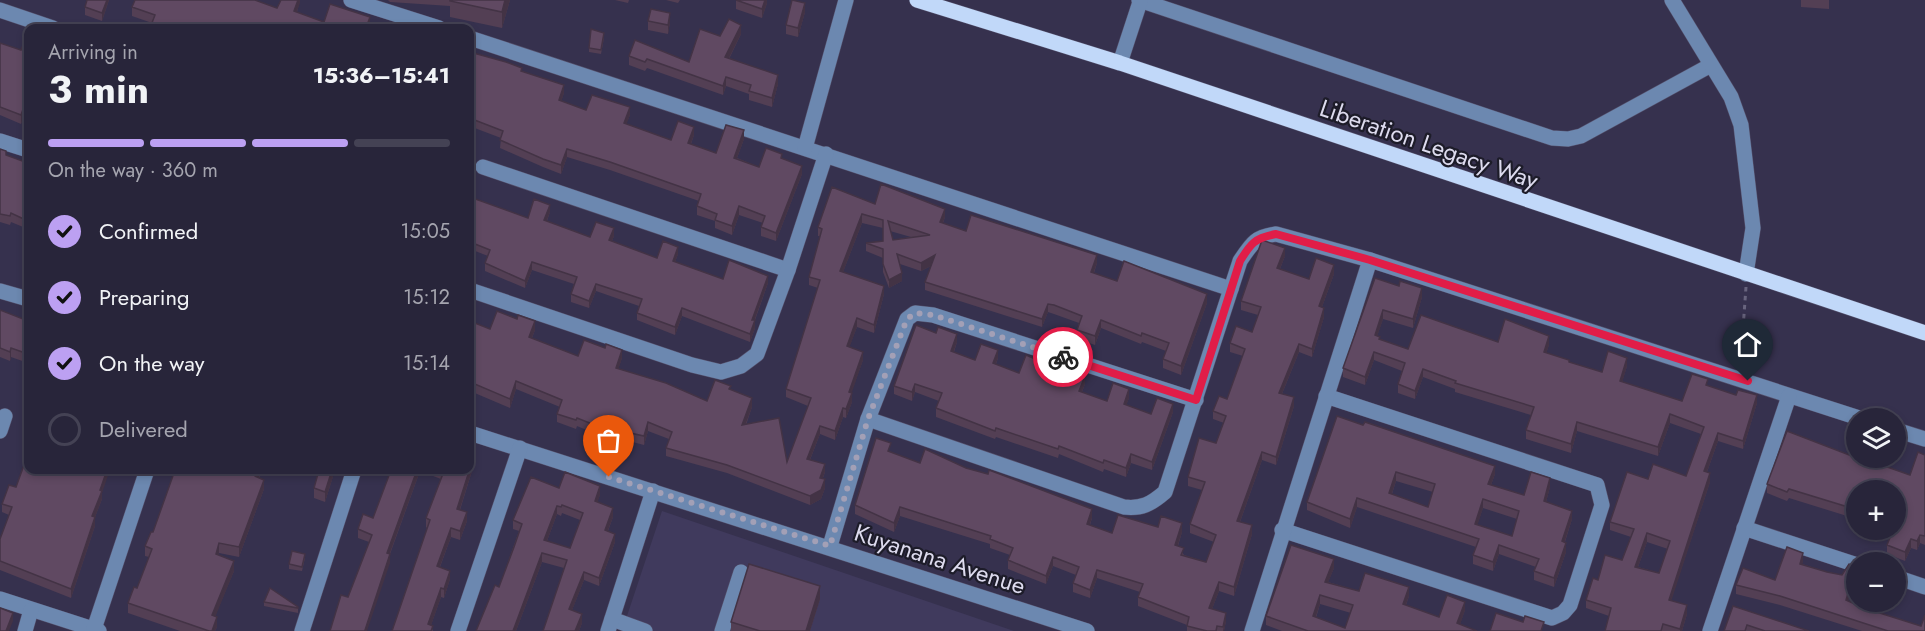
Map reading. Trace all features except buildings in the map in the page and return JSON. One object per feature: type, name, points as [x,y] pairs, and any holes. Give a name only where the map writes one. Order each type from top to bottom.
[{"type":"main road","name":"Liberation Legacy Way","points":[[917,0],[1120,63],[1925,333]]},
{"type":"street","points":[[351,0],[426,24]]},
{"type":"street","points":[[805,148],[846,0]]},
{"type":"street","points":[[1672,0],[1731,97],[1741,125],[1753,228],[1746,274]]},
{"type":"street","points":[[1120,63],[1140,1],[1552,138],[1568,139],[1581,136],[1710,64]]},
{"type":"street","points":[[0,10],[41,24]]},
{"type":"street","points":[[474,39],[1231,289]]},
{"type":"street","points":[[0,141],[24,149]]},
{"type":"street","points":[[474,291],[721,372],[741,366],[757,354],[788,270],[826,154]]},
{"type":"street","points":[[483,167],[788,270]]},
{"type":"street","points":[[868,419],[1136,508],[1151,504],[1165,492],[1240,261],[1250,245],[1260,237],[1276,234],[1290,236],[1370,260],[1846,414]]},
{"type":"street","points":[[1252,631],[1282,530],[1370,260]]},
{"type":"street","points":[[0,291],[24,298]]},
{"type":"street","points":[[830,546],[868,419],[907,319],[915,313],[922,312],[1196,400]]},
{"type":"street","points":[[1282,530],[1552,618],[1563,613],[1570,605],[1602,505],[1597,486],[1326,396]]},
{"type":"street","points":[[1710,631],[1789,396]]},
{"type":"street","name":"Kuyanana Avenue","points":[[474,433],[830,546],[1087,631]]},
{"type":"street","points":[[1906,433],[1925,439]]},
{"type":"street","points":[[458,631],[520,448]]},
{"type":"street","points":[[0,599],[97,630],[146,474]]},
{"type":"street","points":[[302,631],[353,474]]},
{"type":"street","points":[[645,631],[610,625],[653,491]]},
{"type":"street","points":[[1744,528],[1846,560]]},
{"type":"street","points":[[722,631],[741,572]]},
{"type":"street","points":[[1906,580],[1925,587]]},
{"type":"street","points":[[24,631],[31,610]]},
{"type":"path","points":[[1746,274],[1743,329],[1748,381]]},
{"type":"shaded area","points":[[662,511],[1014,631],[622,631]]},
{"type":"way so far","points":[[609,477],[830,546],[868,419],[907,319],[915,313],[922,312],[1063,357]]},
{"type":"route","points":[[1063,357],[1196,400],[1240,261],[1250,245],[1260,237],[1276,234],[1290,236],[1370,260],[1748,381]]}]
